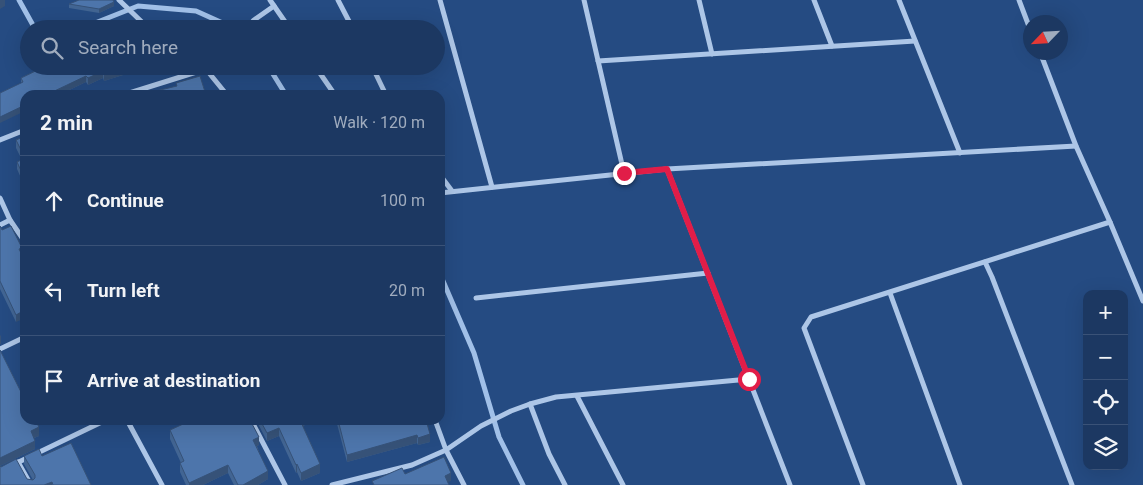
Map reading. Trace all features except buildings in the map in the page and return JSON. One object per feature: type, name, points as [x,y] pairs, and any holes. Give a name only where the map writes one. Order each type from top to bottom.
[{"type":"street","points":[[118,0],[141,20]]},
{"type":"street","points":[[270,0],[284,20]]},
{"type":"street","points":[[338,0],[348,20]]},
{"type":"street","points":[[440,0],[492,187]]},
{"type":"street","points":[[584,0],[624,173]]},
{"type":"street","points":[[699,0],[712,54]]},
{"type":"street","points":[[814,0],[832,46]]},
{"type":"street","points":[[899,0],[960,153]]},
{"type":"street","points":[[1019,0],[1025,15]]},
{"type":"street","points":[[256,20],[274,6]]},
{"type":"street","points":[[598,61],[915,41]]},
{"type":"street","points":[[1043,60],[1076,146],[1143,301]]},
{"type":"street","points":[[139,90],[183,75]]},
{"type":"street","points":[[213,75],[223,90]]},
{"type":"street","points":[[321,75],[332,90]]},
{"type":"street","points":[[376,75],[384,90]]},
{"type":"street","points":[[0,140],[20,132]]},
{"type":"street","points":[[445,192],[667,169],[1076,146]]},
{"type":"street","points":[[667,169],[790,485]]},
{"type":"street","points":[[445,182],[452,191]]},
{"type":"street","points":[[0,198],[10,220],[20,234]]},
{"type":"street","points":[[0,225],[10,220]]},
{"type":"street","points":[[863,485],[804,328],[811,316],[890,293],[1110,222]]},
{"type":"street","points":[[984,262],[992,277],[1072,485]]},
{"type":"street","points":[[476,298],[708,273]]},
{"type":"street","points":[[890,293],[960,485]]},
{"type":"street","points":[[0,349],[20,339]]},
{"type":"street","points":[[332,485],[349,483],[412,465],[446,450],[481,426],[511,411],[556,397],[749,379]]},
{"type":"street","points":[[577,396],[623,485]]},
{"type":"street","points":[[530,404],[549,454],[565,485]]},
{"type":"street","points":[[0,471],[96,425]]},
{"type":"street","points":[[130,425],[162,485]]},
{"type":"street","points":[[255,425],[285,485]]},
{"type":"street","points":[[437,425],[446,450],[464,485]]},
{"type":"street","points":[[18,462],[30,485]]},
{"type":"waterway","points":[[19,0],[30,20]]},
{"type":"waterway","points":[[103,20],[138,6],[196,11],[216,20]]},
{"type":"waterway","points":[[274,75],[283,90]]},
{"type":"waterway","points":[[445,286],[474,353],[499,437],[523,485]]},
{"type":"route","points":[[624,173],[667,169],[749,379]]}]
